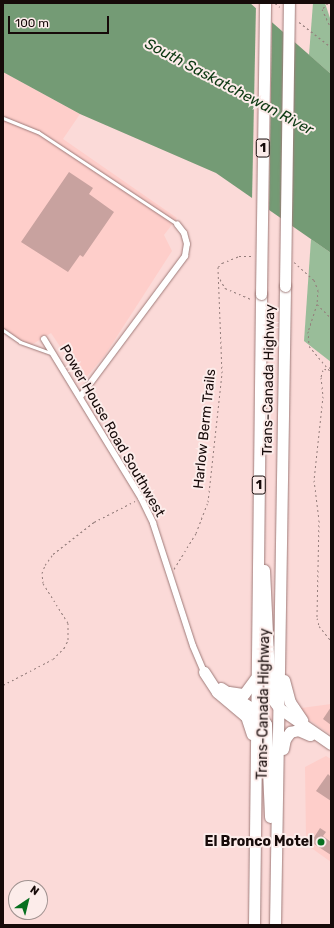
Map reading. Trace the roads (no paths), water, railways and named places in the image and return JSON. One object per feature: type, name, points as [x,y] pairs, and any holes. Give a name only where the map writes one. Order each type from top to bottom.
[{"type":"highway","name":"Trans-Canada Highway","points":[[254,925],[258,525],[256,294],[265,3]]},
{"type":"highway","name":"Trans-Canada Highway","points":[[275,925],[285,286],[285,6]]},
{"type":"highway","points":[[258,525],[265,575],[269,691],[272,700],[279,708],[331,744]]},
{"type":"highway","points":[[280,654],[286,692],[292,707],[303,721],[331,744]]},
{"type":"highway","points":[[204,672],[221,688],[256,711],[267,728],[270,847],[275,887]]},
{"type":"highway","points":[[204,672],[217,692],[246,716],[256,752]]},
{"type":"highway","points":[[221,688],[234,694],[244,694],[256,676]]},
{"type":"highway","points":[[276,838],[282,794],[283,746],[287,734],[294,730],[302,731],[331,744]]},
{"type":"street","points":[[80,397],[185,256],[187,244],[184,233],[177,224]]},
{"type":"street","name":"Power House Road Southwest","points":[[44,339],[141,498],[153,523],[171,573],[193,646],[204,672]]},
{"type":"lane","points":[[3,118],[38,132],[177,224]]},
{"type":"lane","points":[[3,330],[20,342],[50,352],[55,357]]},
{"type":"water","name":"South Saskatchewan River","points":[[3,3],[250,3],[331,74],[331,253],[216,173],[80,114],[3,72]]},
{"type":"place","name":"El Bronco Motel","points":[[321,842]]}]
